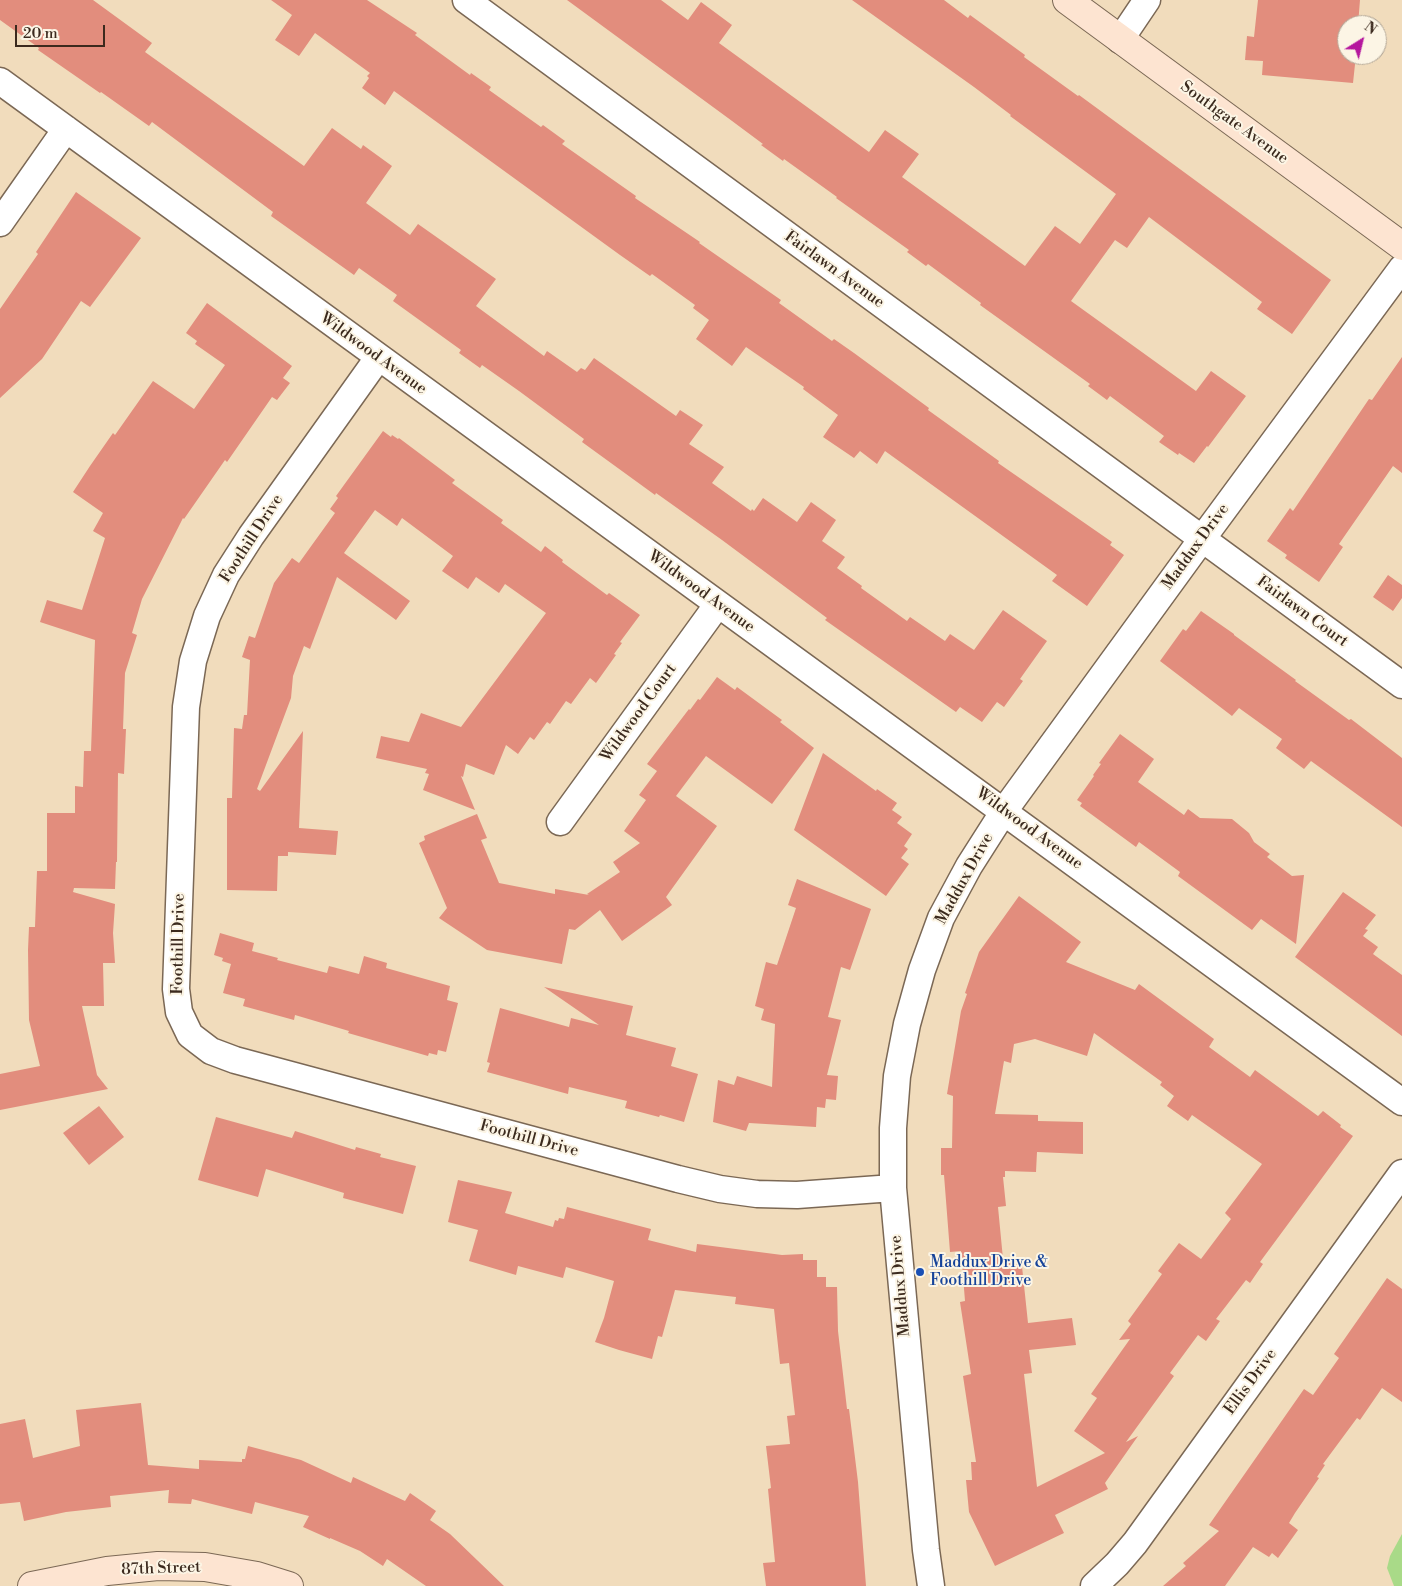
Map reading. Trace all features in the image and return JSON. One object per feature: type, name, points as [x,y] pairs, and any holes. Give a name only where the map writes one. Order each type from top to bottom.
[{"type":"street","name":"Fairlawn Avenue","points":[[466,0],[1202,539]]},
{"type":"street","name":"Southgate Avenue","points":[[1067,0],[1402,246]]},
{"type":"street","points":[[1120,40],[1147,0]]},
{"type":"street","name":"Wildwood Avenue","points":[[0,81],[1402,1102]]},
{"type":"street","points":[[0,223],[66,130]]},
{"type":"street","name":"Maddux Drive","points":[[930,1586],[893,1188],[893,1128],[897,1076],[907,1024],[922,970],[946,909],[969,866],[1004,811],[1402,268]]},
{"type":"street","name":"Foothill Drive","points":[[378,358],[251,536],[226,575],[207,616],[193,662],[186,707],[176,989],[180,1012],[190,1035],[211,1050],[235,1060],[668,1177],[720,1189],[757,1194],[797,1195],[893,1188]]},
{"type":"street","name":"Fairlawn Court","points":[[1202,539],[1402,685]]},
{"type":"street","name":"Wildwood Court","points":[[560,822],[718,604]]},
{"type":"street","name":"Ellis Drive","points":[[1099,1585],[1135,1543],[1402,1173]]},
{"type":"street","name":"87th Street","points":[[32,1586],[107,1571],[158,1566],[205,1567],[256,1576],[289,1586]]},
{"type":"green space","points":[[1402,1534],[1402,1586],[1394,1586],[1387,1568],[1390,1556]]},
{"type":"building","points":[[0,0],[93,0],[152,43],[145,52],[304,166],[332,128],[361,149],[363,145],[392,166],[366,203],[410,235],[418,224],[496,279],[476,306],[544,356],[547,351],[577,372],[581,368],[585,370],[594,358],[676,416],[680,410],[703,425],[689,444],[724,467],[712,483],[751,511],[752,509],[754,511],[763,498],[797,522],[811,502],[836,520],[822,541],[845,557],[837,568],[907,621],[910,617],[945,641],[950,634],[974,650],[1003,610],[1047,641],[1020,679],[1023,681],[1004,707],[997,702],[982,722],[960,707],[956,712],[825,620],[827,618],[722,540],[656,493],[655,495],[582,442],[584,439],[519,391],[482,365],[480,368],[459,353],[461,350],[393,301],[397,295],[359,268],[354,275],[271,216],[273,212],[152,122],[149,126],[38,50],[39,48],[0,20]]},
{"type":"building","points":[[271,0],[367,0],[417,33],[415,35],[470,75],[471,73],[491,87],[489,90],[541,127],[543,125],[565,141],[562,144],[636,196],[635,198],[781,300],[779,303],[832,341],[834,339],[854,353],[929,408],[928,410],[999,461],[998,463],[1112,542],[1110,545],[1124,555],[1087,606],[1052,581],[1057,575],[885,451],[877,464],[860,451],[854,458],[823,437],[838,415],[803,389],[804,387],[746,347],[732,366],[696,339],[709,320],[693,308],[695,305],[652,274],[650,276],[620,255],[394,91],[385,105],[362,88],[370,73],[315,33],[299,56],[275,40],[292,15]]},
{"type":"building","points":[[567,0],[661,0],[688,20],[701,2],[732,25],[719,43],[869,152],[885,130],[919,154],[902,177],[1025,266],[1055,226],[1080,244],[1116,194],[974,87],[852,0],[944,0],[968,18],[970,15],[1025,55],[1024,57],[1079,95],[1331,280],[1292,334],[1257,309],[1262,302],[1149,217],[1127,248],[1115,240],[1071,301],[1196,391],[1211,371],[1246,396],[1194,463],[1159,442],[1164,436],[1110,396],[1107,400],[1088,386],[1090,384],[980,305],[981,303],[928,264],[926,266],[907,252],[909,250],[784,159],[783,161],[761,145],[763,144]]},
{"type":"building","points":[[1258,0],[1360,0],[1359,15],[1337,15],[1337,65],[1355,65],[1353,83],[1262,75],[1263,61],[1245,60],[1247,36],[1254,37]]},
{"type":"building","points":[[76,192],[141,238],[90,307],[81,301],[42,359],[0,398],[0,309],[38,254],[36,252]]},
{"type":"building","points":[[207,303],[292,366],[283,378],[290,383],[277,400],[272,397],[227,462],[225,460],[183,518],[142,599],[132,633],[137,635],[125,673],[123,729],[126,729],[124,774],[118,773],[115,889],[74,888],[73,892],[115,904],[113,933],[115,963],[103,963],[104,1006],[82,1006],[97,1075],[108,1089],[0,1110],[0,1074],[40,1066],[29,1020],[29,927],[35,927],[37,871],[47,871],[47,813],[75,813],[75,786],[83,787],[84,751],[91,751],[95,640],[40,622],[47,600],[82,610],[105,538],[93,531],[103,513],[73,492],[113,433],[115,435],[153,381],[194,409],[225,365],[195,344],[197,341],[186,333]]},
{"type":"building","points":[[1402,357],[1402,473],[1393,466],[1339,544],[1343,547],[1319,582],[1285,558],[1287,555],[1267,541],[1290,508],[1293,511],[1369,399],[1372,400]]},
{"type":"building","points":[[383,431],[391,437],[392,435],[399,438],[455,480],[452,483],[503,520],[501,523],[541,552],[545,546],[563,560],[562,562],[607,595],[609,593],[640,615],[620,642],[622,643],[614,654],[616,655],[596,683],[590,678],[571,704],[566,701],[550,724],[547,722],[534,740],[530,737],[518,754],[506,745],[494,775],[466,764],[463,777],[461,776],[475,810],[423,790],[429,774],[425,773],[427,769],[376,758],[381,736],[409,742],[421,713],[461,727],[546,613],[505,584],[499,593],[476,577],[468,589],[442,571],[453,556],[402,518],[397,526],[375,510],[344,553],[410,601],[396,620],[337,577],[310,649],[304,646],[293,676],[291,698],[257,789],[260,791],[303,731],[299,828],[338,831],[336,855],[288,852],[288,856],[278,856],[277,891],[227,890],[227,798],[232,798],[234,728],[242,729],[244,715],[247,715],[250,660],[242,657],[249,636],[255,638],[274,583],[292,558],[299,563],[335,513],[330,509],[338,498],[336,496]]},
{"type":"building","points":[[1388,575],[1402,585],[1402,598],[1393,611],[1373,597]]},
{"type":"building","points":[[1201,611],[1402,758],[1402,827],[1311,761],[1304,769],[1276,748],[1282,739],[1239,708],[1232,716],[1160,661],[1183,629],[1186,631]]},
{"type":"building","points":[[717,677],[735,690],[737,687],[782,720],[780,722],[814,748],[772,804],[706,756],[676,796],[717,826],[666,897],[672,905],[622,941],[600,910],[575,930],[569,929],[562,964],[487,950],[439,918],[447,908],[419,843],[425,840],[424,836],[477,814],[487,838],[481,840],[499,883],[555,894],[555,889],[589,895],[587,894],[620,872],[613,862],[640,843],[624,831],[646,800],[639,795],[657,771],[647,764],[689,709],[698,699],[700,700]]},
{"type":"building","points":[[1120,734],[1154,759],[1138,782],[1184,815],[1188,809],[1200,818],[1232,819],[1249,833],[1254,842],[1270,854],[1267,857],[1292,876],[1304,875],[1296,944],[1261,919],[1252,930],[1178,876],[1180,872],[1139,842],[1136,847],[1080,806],[1082,803],[1077,800],[1094,776],[1101,764],[1099,763]]},
{"type":"building","points":[[823,753],[876,791],[877,789],[897,803],[892,810],[902,817],[897,823],[912,834],[904,846],[908,849],[901,858],[909,864],[886,896],[794,830]]},
{"type":"building","points":[[797,879],[871,909],[850,970],[841,967],[828,1017],[841,1020],[827,1075],[838,1076],[836,1100],[826,1099],[825,1108],[817,1107],[816,1127],[749,1123],[746,1131],[713,1122],[718,1080],[734,1085],[737,1076],[772,1087],[775,1024],[761,1020],[764,1009],[755,1006],[766,962],[777,965],[796,908],[788,905]]},
{"type":"building","points":[[1343,892],[1376,915],[1365,929],[1368,930],[1363,936],[1378,947],[1373,954],[1402,975],[1402,1036],[1295,957]]},
{"type":"building","points":[[1019,896],[1081,942],[1066,962],[1135,990],[1139,984],[1214,1039],[1209,1047],[1250,1077],[1255,1070],[1318,1116],[1323,1111],[1353,1136],[1260,1262],[1263,1264],[1250,1283],[1246,1280],[1216,1319],[1220,1321],[1206,1341],[1198,1335],[1170,1373],[1174,1376],[1126,1442],[1138,1436],[1105,1483],[1108,1489],[1055,1515],[1064,1533],[995,1566],[969,1512],[966,1480],[972,1480],[971,1462],[976,1462],[963,1376],[971,1374],[960,1302],[965,1301],[961,1251],[950,1252],[944,1175],[941,1175],[941,1148],[952,1148],[953,1096],[947,1094],[961,1011],[979,952]],"holes":[[[1094,1033],[1162,1082],[1160,1085],[1174,1096],[1167,1106],[1188,1121],[1192,1115],[1262,1164],[1225,1213],[1231,1219],[1201,1259],[1179,1243],[1158,1271],[1162,1274],[1128,1321],[1131,1324],[1119,1340],[1130,1339],[1091,1394],[1097,1398],[1074,1431],[1105,1453],[1037,1487],[1024,1374],[1032,1373],[1029,1350],[1076,1345],[1072,1318],[1028,1323],[1021,1257],[1003,1259],[998,1207],[1006,1206],[1003,1177],[1005,1177],[1005,1171],[1036,1172],[1037,1152],[1083,1154],[1083,1122],[1038,1121],[1038,1115],[995,1114],[1004,1061],[1011,1063],[1014,1044],[1035,1039],[1087,1056]]]},
{"type":"building","points":[[220,933],[254,943],[252,951],[278,958],[277,960],[327,973],[329,966],[359,974],[364,956],[387,963],[386,968],[450,986],[447,1000],[458,1003],[446,1052],[438,1050],[437,1055],[429,1053],[428,1056],[348,1033],[349,1031],[295,1015],[294,1020],[243,1006],[245,999],[223,993],[231,964],[222,961],[223,958],[214,955]]},
{"type":"building","points":[[544,987],[633,1006],[626,1035],[676,1048],[671,1066],[698,1074],[684,1122],[625,1108],[627,1101],[569,1087],[568,1094],[487,1072],[490,1063],[487,1062],[500,1008],[569,1027],[571,1018],[599,1025]]},
{"type":"building","points":[[99,1106],[124,1137],[89,1165],[63,1133]]},
{"type":"building","points":[[216,1117],[292,1138],[295,1131],[355,1150],[356,1147],[381,1154],[380,1157],[416,1166],[403,1214],[343,1198],[344,1193],[266,1169],[258,1197],[198,1180]]},
{"type":"building","points":[[458,1180],[512,1192],[505,1213],[553,1227],[555,1220],[558,1221],[559,1218],[564,1219],[567,1207],[651,1229],[648,1240],[696,1252],[697,1244],[782,1255],[803,1254],[803,1260],[817,1260],[817,1277],[826,1277],[826,1287],[837,1287],[838,1331],[858,1482],[866,1586],[766,1586],[763,1563],[775,1562],[768,1489],[771,1488],[766,1446],[790,1444],[787,1416],[795,1415],[789,1363],[780,1364],[774,1309],[735,1304],[736,1297],[675,1290],[662,1337],[658,1336],[652,1359],[595,1342],[614,1281],[566,1267],[563,1278],[518,1266],[516,1275],[469,1261],[478,1230],[448,1222]]},
{"type":"building","points":[[1387,1278],[1402,1289],[1402,1402],[1382,1388],[1360,1420],[1357,1418],[1323,1464],[1325,1465],[1317,1477],[1319,1478],[1289,1523],[1298,1530],[1278,1558],[1272,1553],[1269,1557],[1253,1547],[1225,1586],[1163,1586],[1186,1566],[1183,1563],[1219,1531],[1209,1525],[1304,1389],[1313,1395],[1339,1358],[1334,1354]]},
{"type":"building","points":[[141,1403],[148,1465],[199,1469],[199,1460],[242,1462],[242,1459],[245,1459],[248,1446],[301,1460],[351,1483],[353,1477],[405,1501],[410,1493],[436,1511],[430,1520],[450,1534],[504,1586],[426,1586],[387,1559],[383,1566],[360,1551],[303,1527],[309,1516],[255,1502],[252,1514],[192,1499],[191,1504],[168,1503],[169,1490],[110,1496],[111,1507],[66,1512],[24,1521],[20,1502],[0,1504],[0,1424],[25,1419],[33,1458],[80,1446],[76,1410]]},
{"type":"place","name":"Maddux Drive & Foothill Drive","points":[[920,1272]]}]
